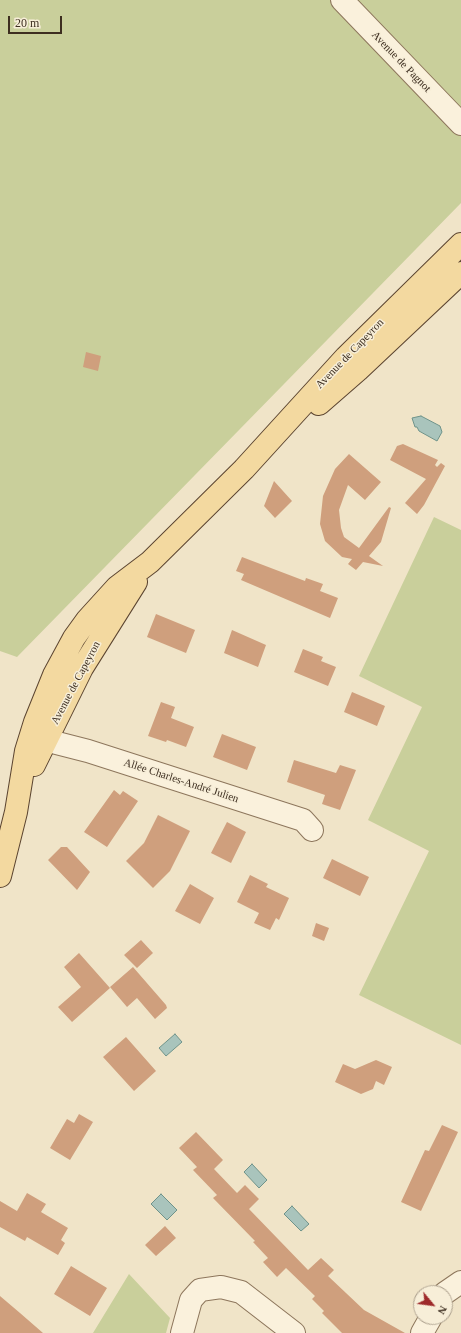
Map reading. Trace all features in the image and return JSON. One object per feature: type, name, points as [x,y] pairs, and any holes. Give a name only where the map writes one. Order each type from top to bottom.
[{"type":"main road","name":"Avenue de Capeyron","points":[[0,876],[16,812],[22,774],[35,722],[46,693],[63,657],[82,626],[101,603],[117,587],[150,562],[244,469],[346,356],[461,244]]},
{"type":"main road","name":"Avenue de Capeyron","points":[[244,469],[358,370],[461,273]]},
{"type":"main road","name":"Avenue de Capeyron","points":[[16,812],[45,740],[93,650],[126,596],[150,562]]},
{"type":"street","name":"Avenue de Pagnot","points":[[342,0],[461,124]]},
{"type":"street","name":"Allée Charles-André Julien","points":[[45,740],[88,751],[303,820],[312,830]]},
{"type":"street","points":[[182,1333],[192,1300],[200,1290],[221,1287],[241,1292],[294,1333]]},
{"type":"green space","points":[[0,0],[461,0],[461,203],[17,657],[0,651]]},
{"type":"green space","points":[[434,517],[461,530],[461,1045],[359,995],[429,851],[368,820],[422,707],[359,676]]},
{"type":"green space","points":[[129,1274],[170,1318],[166,1333],[93,1333]]},
{"type":"water","points":[[421,416],[440,426],[442,432],[437,441],[419,431],[417,427],[415,427],[412,418]]},
{"type":"water","points":[[175,1034],[182,1042],[166,1056],[159,1048]]},
{"type":"water","points":[[252,1164],[267,1180],[259,1188],[244,1172]]},
{"type":"water","points":[[161,1194],[177,1210],[167,1220],[151,1204]]},
{"type":"water","points":[[292,1206],[309,1224],[301,1231],[284,1214]]},
{"type":"building","points":[[86,352],[101,356],[98,371],[83,367]]},
{"type":"building","points":[[403,444],[438,460],[435,465],[437,467],[441,463],[445,466],[424,505],[417,514],[405,503],[426,479],[390,460],[397,446]]},
{"type":"building","points":[[349,454],[381,482],[365,500],[348,485],[339,510],[341,528],[344,537],[359,548],[389,507],[391,508],[381,542],[369,556],[383,566],[363,562],[356,570],[348,564],[352,559],[342,557],[325,541],[320,524],[323,496],[335,469]]},
{"type":"building","points":[[274,481],[292,501],[275,518],[264,506]]},
{"type":"building","points":[[242,557],[305,581],[306,578],[323,584],[320,591],[338,598],[330,618],[241,580],[244,574],[236,571]]},
{"type":"building","points":[[156,614],[195,630],[186,653],[147,637]]},
{"type":"building","points":[[232,630],[266,645],[258,667],[224,653]]},
{"type":"building","points":[[303,649],[323,657],[321,661],[336,667],[328,686],[294,672]]},
{"type":"building","points":[[352,692],[385,706],[377,726],[344,712]]},
{"type":"building","points":[[161,702],[175,707],[171,718],[194,727],[186,747],[167,740],[166,742],[148,736]]},
{"type":"building","points":[[222,734],[256,747],[247,770],[213,757]]},
{"type":"building","points":[[294,760],[336,773],[340,765],[356,770],[340,810],[322,804],[325,795],[287,782]]},
{"type":"building","points":[[114,790],[120,795],[123,791],[138,801],[107,847],[84,832]]},
{"type":"building","points":[[158,815],[190,831],[170,871],[153,888],[126,861],[144,843]]},
{"type":"building","points":[[227,822],[246,832],[231,863],[211,853]]},
{"type":"building","points":[[61,847],[67,847],[90,872],[77,890],[48,860]]},
{"type":"building","points":[[332,859],[369,877],[360,896],[323,878]]},
{"type":"building","points":[[250,875],[268,884],[266,887],[289,898],[279,920],[276,918],[270,930],[254,923],[259,913],[237,902]]},
{"type":"building","points":[[190,884],[214,898],[200,924],[175,911]]},
{"type":"building","points":[[316,923],[329,928],[324,941],[312,936]]},
{"type":"building","points":[[141,940],[153,953],[137,968],[124,955]]},
{"type":"building","points":[[79,953],[110,988],[72,1022],[58,1007],[81,987],[64,967]]},
{"type":"building","points":[[133,967],[166,1005],[167,1008],[155,1019],[137,998],[127,1007],[110,987]]},
{"type":"building","points":[[126,1037],[156,1071],[134,1091],[103,1057]]},
{"type":"building","points":[[376,1060],[392,1067],[384,1085],[376,1081],[373,1089],[361,1094],[335,1082],[343,1064],[355,1069]]},
{"type":"building","points":[[79,1114],[93,1122],[70,1160],[50,1148],[67,1119],[74,1123]]},
{"type":"building","points":[[442,1125],[458,1132],[421,1211],[401,1202],[425,1150],[429,1151]]},
{"type":"building","points":[[196,1132],[223,1160],[214,1169],[237,1193],[245,1185],[259,1199],[249,1209],[308,1270],[321,1258],[334,1270],[328,1276],[364,1310],[405,1333],[342,1333],[322,1313],[324,1311],[312,1299],[315,1296],[286,1268],[277,1277],[263,1262],[268,1258],[253,1242],[255,1241],[213,1198],[217,1195],[193,1170],[197,1167],[179,1148]]},
{"type":"building","points":[[27,1193],[46,1204],[41,1212],[68,1228],[61,1240],[65,1243],[58,1255],[27,1237],[25,1241],[0,1227],[0,1201],[17,1211]]},
{"type":"building","points":[[165,1226],[176,1238],[156,1256],[145,1245]]},
{"type":"building","points":[[71,1266],[107,1288],[90,1316],[54,1294]]},
{"type":"building","points":[[0,1296],[20,1313],[43,1333],[0,1333]]}]
